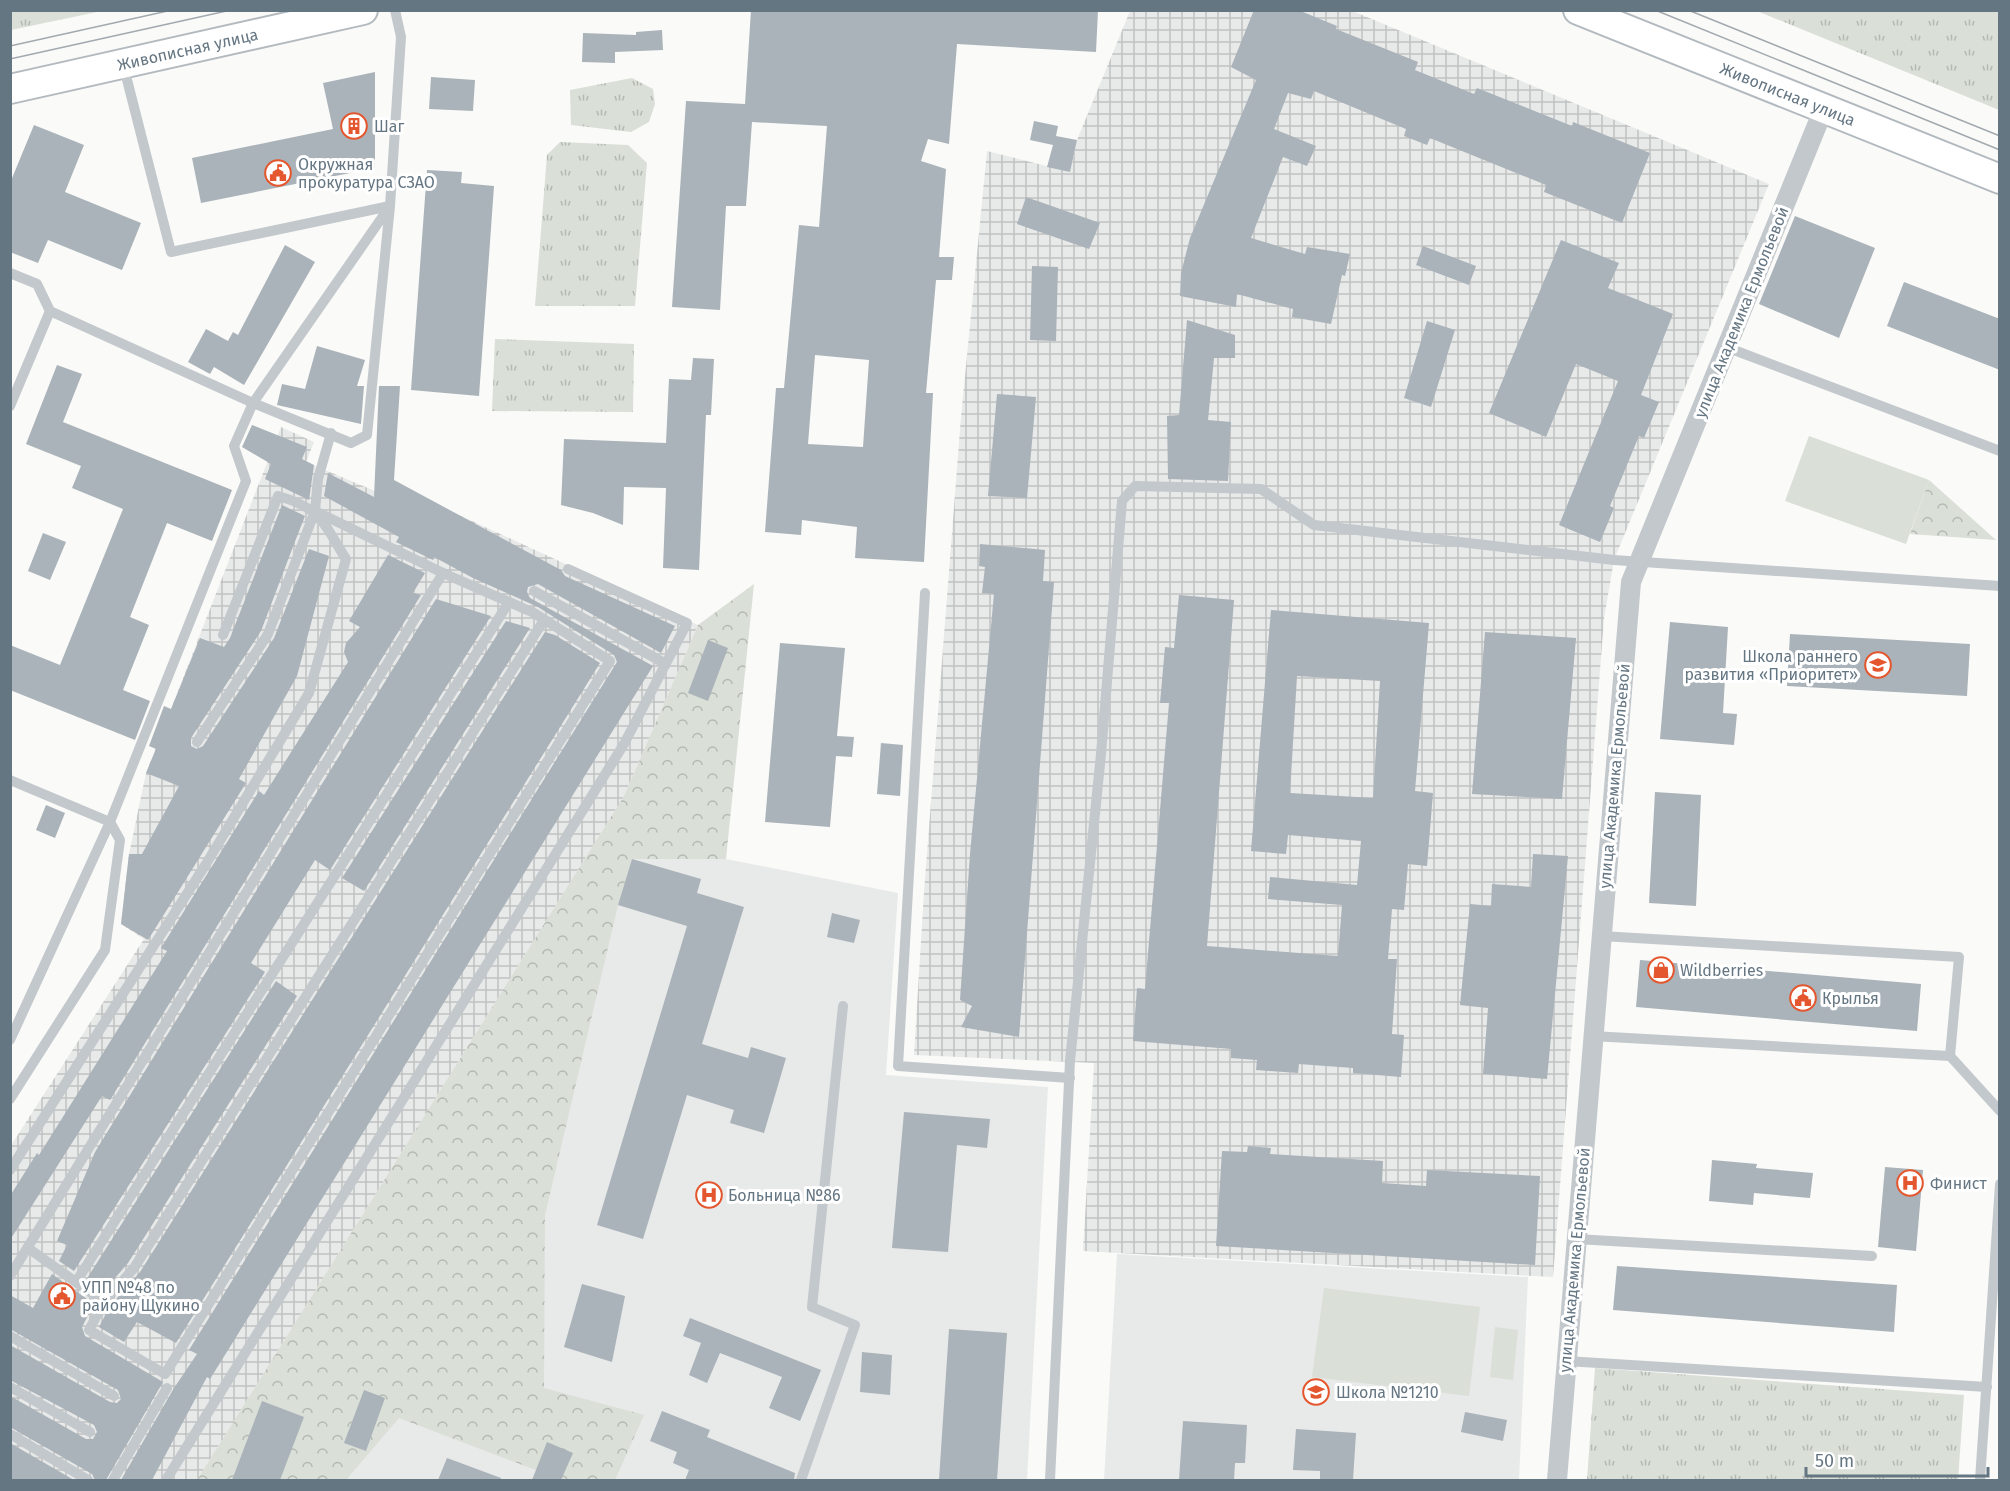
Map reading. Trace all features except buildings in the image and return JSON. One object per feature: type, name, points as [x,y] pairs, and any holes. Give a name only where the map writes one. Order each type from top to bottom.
[{"type":"street","name":"Живописная улица","points":[[10,88],[363,10]]},
{"type":"street","name":"Живописная улица","points":[[1578,10],[2000,179]]},
{"type":"street","name":"улица Академика Ермольевой","points":[[1557,1480],[1631,582],[1824,108]]},
{"type":"lane","points":[[10,273],[37,284],[50,311],[253,403],[351,443],[367,435],[390,206],[400,37],[395,10]]},
{"type":"lane","points":[[123,64],[171,252],[390,206]]},
{"type":"lane","points":[[10,1040],[110,822],[246,481],[234,446],[253,403],[390,206]]},
{"type":"lane","points":[[10,406],[50,311]]},
{"type":"lane","points":[[1726,347],[2000,450]]},
{"type":"lane","points":[[197,742],[268,634],[315,511],[318,479],[331,433]]},
{"type":"lane","points":[[1050,1480],[1070,1078],[1122,501],[1134,486],[1262,489],[1314,525],[1638,561],[2000,586]]},
{"type":"lane","points":[[223,635],[278,496],[302,503],[443,573],[509,602],[544,620],[610,661],[165,1374],[89,1330],[104,1302],[134,1268],[544,620]]},
{"type":"lane","points":[[10,1170],[206,864],[309,693],[346,559],[315,511]]},
{"type":"lane","points":[[166,1480],[624,744],[687,623],[568,569]]},
{"type":"lane","points":[[10,1276],[443,573]]},
{"type":"lane","points":[[534,591],[666,664]]},
{"type":"lane","points":[[926,594],[898,1066],[1070,1078]]},
{"type":"lane","points":[[76,1282],[509,602]]},
{"type":"lane","points":[[10,780],[110,822],[120,840],[105,950],[10,1099]]},
{"type":"lane","points":[[1601,936],[1959,957],[1950,1056]]},
{"type":"lane","points":[[801,1480],[855,1325],[812,1307],[843,1006]]},
{"type":"lane","points":[[1592,1036],[1950,1056],[2000,1111]]},
{"type":"lane","points":[[1980,1480],[1987,1387],[1996,1321],[2000,1184]]},
{"type":"lane","points":[[1576,1239],[1872,1256]]},
{"type":"lane","points":[[28,1248],[104,1302]]},
{"type":"lane","points":[[10,1336],[114,1396]]},
{"type":"lane","points":[[1566,1361],[1987,1387]]},
{"type":"lane","points":[[10,1387],[90,1432]]},
{"type":"lane","points":[[113,1480],[167,1388]]},
{"type":"lane","points":[[10,1434],[88,1480]]},
{"type":"shaded area","points":[[1350,10],[1769,184],[1614,560],[1604,619],[1553,1277],[1083,1251],[1094,1063],[914,1055],[924,892],[961,417],[987,151],[1070,172],[1077,140],[1130,11]]},
{"type":"shaded area","points":[[281,427],[314,442],[306,462],[413,507],[459,515],[698,625],[624,796],[197,1480],[11,1480],[10,1147],[144,939],[121,924],[129,854],[146,773]]},
{"type":"shaded area","name":"Больница №86","points":[[624,796],[726,859],[898,893],[886,1075],[1048,1087],[1027,1480],[197,1480]]},
{"type":"shaded area","name":"Школа №1210","points":[[1117,1254],[1528,1277],[1519,1480],[1104,1480]]},
{"type":"green space","points":[[11,10],[102,10],[102,11],[11,30]]},
{"type":"green space","points":[[1757,11],[1999,11],[1999,110]]},
{"type":"green space","points":[[632,78],[653,89],[655,104],[649,122],[631,132],[571,125],[570,90]]},
{"type":"green space","points":[[560,142],[628,145],[647,163],[635,306],[535,306],[547,155]]},
{"type":"green space","points":[[495,339],[634,344],[633,412],[492,411]]},
{"type":"green space","points":[[1809,436],[1929,480],[1906,544],[1785,501]]},
{"type":"green space","points":[[1929,480],[1996,540],[1910,534]]},
{"type":"green space","points":[[754,584],[726,859],[632,859],[618,905],[545,1215],[544,1388],[644,1415],[615,1480],[562,1480],[399,1418],[346,1480],[197,1480],[624,796],[698,625]]},
{"type":"green space","points":[[1324,1288],[1480,1307],[1469,1396],[1312,1377]]},
{"type":"green space","points":[[1495,1327],[1518,1330],[1513,1380],[1490,1377]]},
{"type":"green space","points":[[1595,1368],[1964,1395],[1958,1480],[1587,1480]]},
{"type":"tram line","points":[[10,46],[172,10]]},
{"type":"tram line","points":[[10,59],[231,10]]},
{"type":"tram line","points":[[1655,10],[2000,150]]},
{"type":"tram line","points":[[1688,10],[2000,136]]},
{"type":"place","name":"Шаг","points":[[354,126]]},
{"type":"place","name":"Окружная прокуратура СЗАО","points":[[278,173]]},
{"type":"place","name":"Школа раннего развития «Приоритет»","points":[[1878,665]]},
{"type":"place","name":"Wildberries","points":[[1661,970]]},
{"type":"place","name":"Крылья","points":[[1803,998]]},
{"type":"place","name":"Финист","points":[[1910,1183]]},
{"type":"place","name":"Больница №86","points":[[709,1195]]},
{"type":"place","name":"УПП №48 по району Щукино","points":[[62,1296]]},
{"type":"place","name":"Школа №1210","points":[[1316,1392]]}]
